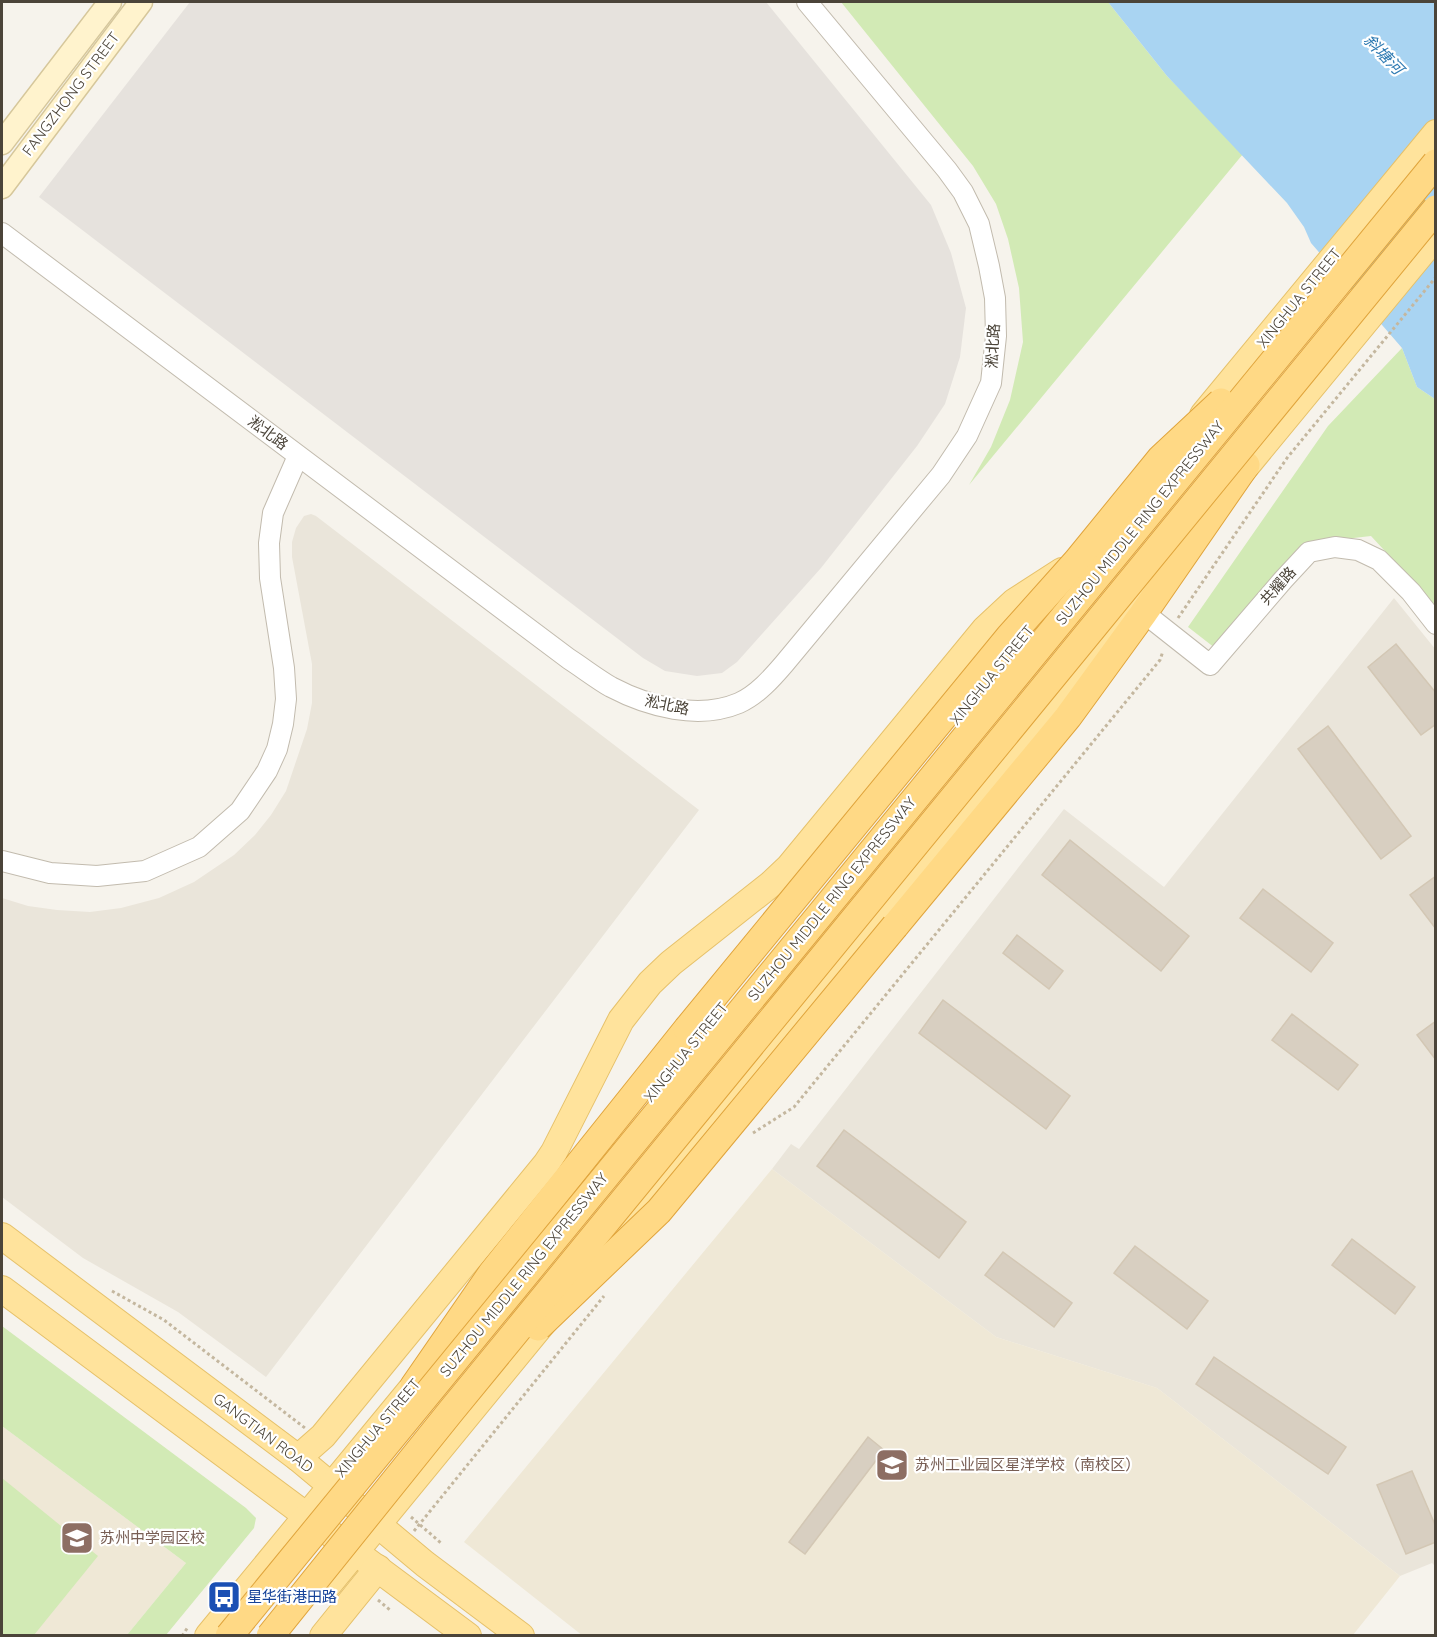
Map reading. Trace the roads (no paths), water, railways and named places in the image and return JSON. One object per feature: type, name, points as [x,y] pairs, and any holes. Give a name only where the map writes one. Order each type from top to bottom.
[{"type":"highway","name":"SUZHOU MIDDLE RING EXPRESSWAY","points":[[229,1635],[1436,164]]},
{"type":"highway","name":"SUZHOU MIDDLE RING EXPRESSWAY","points":[[270,1635],[1436,210]]},
{"type":"highway","points":[[414,1386],[492,1273],[687,1029],[1009,637],[1077,561],[1161,458],[1298,330]]},
{"type":"highway","points":[[451,1411],[659,1212],[1068,717],[1137,609],[1246,465]]},
{"type":"main road","name":"FANGZHONG STREET","points":[[2,143],[110,2]]},
{"type":"main road","name":"FANGZHONG STREET","points":[[2,187],[141,2]]},
{"type":"main road","name":"XINGHUA STREET","points":[[208,1635],[414,1386],[1323,268],[1436,133]]},
{"type":"main road","points":[[1246,465],[1436,236]]},
{"type":"main road","points":[[298,1458],[319,1439],[546,1164],[621,1020],[650,983],[671,963],[771,884],[789,867],[999,614],[1093,551]]},
{"type":"main road","points":[[286,1635],[1137,609]]},
{"type":"main road","name":"GANGTIAN ROAD","points":[[2,1236],[298,1458],[425,1564],[521,1635]]},
{"type":"main road","points":[[2,1289],[468,1635]]},
{"type":"main road","points":[[323,1635],[378,1568]]},
{"type":"street","name":"淞北路","points":[[2,233],[569,659],[611,687],[641,700],[692,712],[716,710],[741,703],[767,683],[942,475],[967,436],[991,383],[996,336],[989,266],[979,224],[963,192],[807,2]]},
{"type":"street","points":[[2,861],[50,873],[97,876],[145,872],[199,847],[240,811],[267,771],[277,749],[283,724],[286,699],[284,668],[270,578],[269,543],[273,513],[298,456]]},
{"type":"street","name":"共耀路","points":[[1137,609],[1210,665],[1310,552],[1335,547],[1358,550],[1379,560],[1412,592],[1436,624]]},
{"type":"water","name":"斜塘河","points":[[1108,2],[1435,2],[1435,399],[1417,387],[1402,348],[1311,243],[1304,227],[1287,203],[1167,76]]},
{"type":"place","name":"苏州工业园区星洋学校（南校区）","points":[[892,1465]]},
{"type":"place","name":"苏州中学园区校","points":[[77,1538]]},
{"type":"place","name":"星华街港田路","points":[[224,1597]]}]
